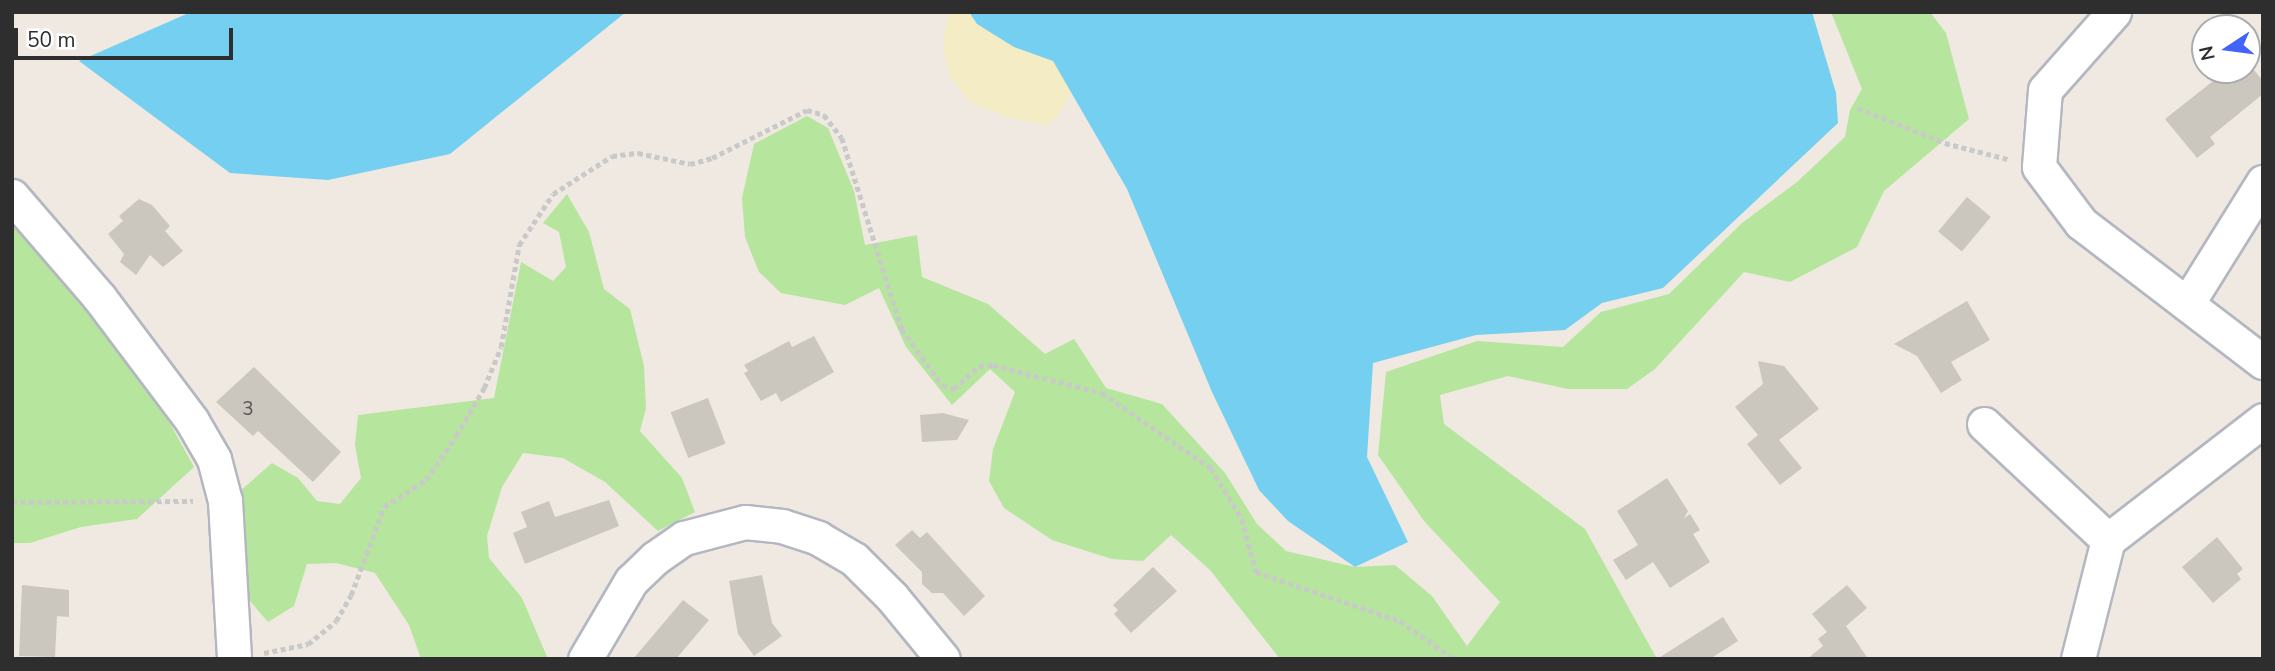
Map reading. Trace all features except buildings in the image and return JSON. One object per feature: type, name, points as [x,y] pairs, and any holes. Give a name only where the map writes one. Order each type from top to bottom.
[{"type":"street","points":[[2113,12],[2045,90],[2039,167],[2081,223],[2263,362]]},
{"type":"street","points":[[2187,304],[2263,182]]},
{"type":"street","points":[[12,196],[99,297],[192,421],[214,459],[225,501],[242,657]]},
{"type":"street","points":[[2078,659],[2108,540],[2263,421]]},
{"type":"street","points":[[1984,424],[2108,540]]},
{"type":"street","points":[[585,659],[631,581],[655,558],[684,538],[745,522],[794,530],[854,559],[892,597],[943,659]]},
{"type":"path","points":[[1858,108],[1945,143],[2039,167]]},
{"type":"path","points":[[242,657],[308,643],[336,621],[351,595],[384,507],[426,480],[484,388],[501,347],[519,245],[553,194],[612,156],[638,153],[690,164],[807,110],[824,115],[842,138],[902,329],[942,386],[954,389],[979,366],[993,365],[1102,393],[1211,468],[1242,519],[1256,572],[1400,621],[1454,659]]},
{"type":"path","points":[[12,502],[225,501]]},
{"type":"green space","points":[[1831,12],[1930,12],[1946,33],[1969,119],[1884,191],[1857,247],[1790,282],[1744,272],[1655,369],[1627,389],[1568,389],[1508,376],[1440,395],[1444,424],[1585,529],[1657,659],[1280,659],[1210,570],[1171,535],[1143,561],[1112,559],[1052,540],[1004,508],[989,481],[993,449],[1015,392],[990,369],[952,405],[906,347],[879,288],[845,305],[781,293],[759,272],[745,237],[742,198],[754,144],[807,116],[828,128],[854,191],[865,245],[917,235],[922,277],[988,304],[1045,354],[1074,339],[1106,388],[1162,404],[1225,473],[1257,524],[1286,551],[1355,567],[1395,565],[1432,596],[1467,646],[1500,602],[1424,521],[1378,455],[1386,372],[1477,341],[1563,347],[1601,312],[1669,294],[1742,223],[1797,182],[1845,137],[1850,110],[1862,89]]},
{"type":"green space","points":[[567,194],[589,232],[604,289],[630,309],[644,366],[646,408],[640,431],[682,478],[695,512],[658,531],[605,482],[563,458],[523,453],[502,487],[487,536],[489,558],[522,598],[548,659],[421,659],[409,625],[375,573],[336,563],[307,564],[294,606],[268,622],[243,593],[239,492],[272,463],[298,478],[317,501],[340,504],[361,478],[355,445],[358,415],[494,398],[521,262],[553,281],[566,267],[559,232],[543,223]]},
{"type":"green space","points":[[12,200],[139,367],[194,467],[137,519],[81,527],[30,543],[12,543]]},
{"type":"sand","points":[[948,12],[1079,12],[1080,79],[1057,117],[1046,125],[1009,118],[970,102],[950,77],[943,48]]},
{"type":"water","points":[[191,12],[626,12],[450,154],[328,180],[230,173],[79,61]]},
{"type":"water","points":[[969,12],[1812,12],[1836,93],[1838,123],[1663,288],[1602,303],[1565,330],[1476,335],[1373,363],[1367,457],[1408,542],[1355,567],[1288,521],[1259,490],[1212,392],[1127,189],[1053,61],[1014,47],[977,24]]}]
